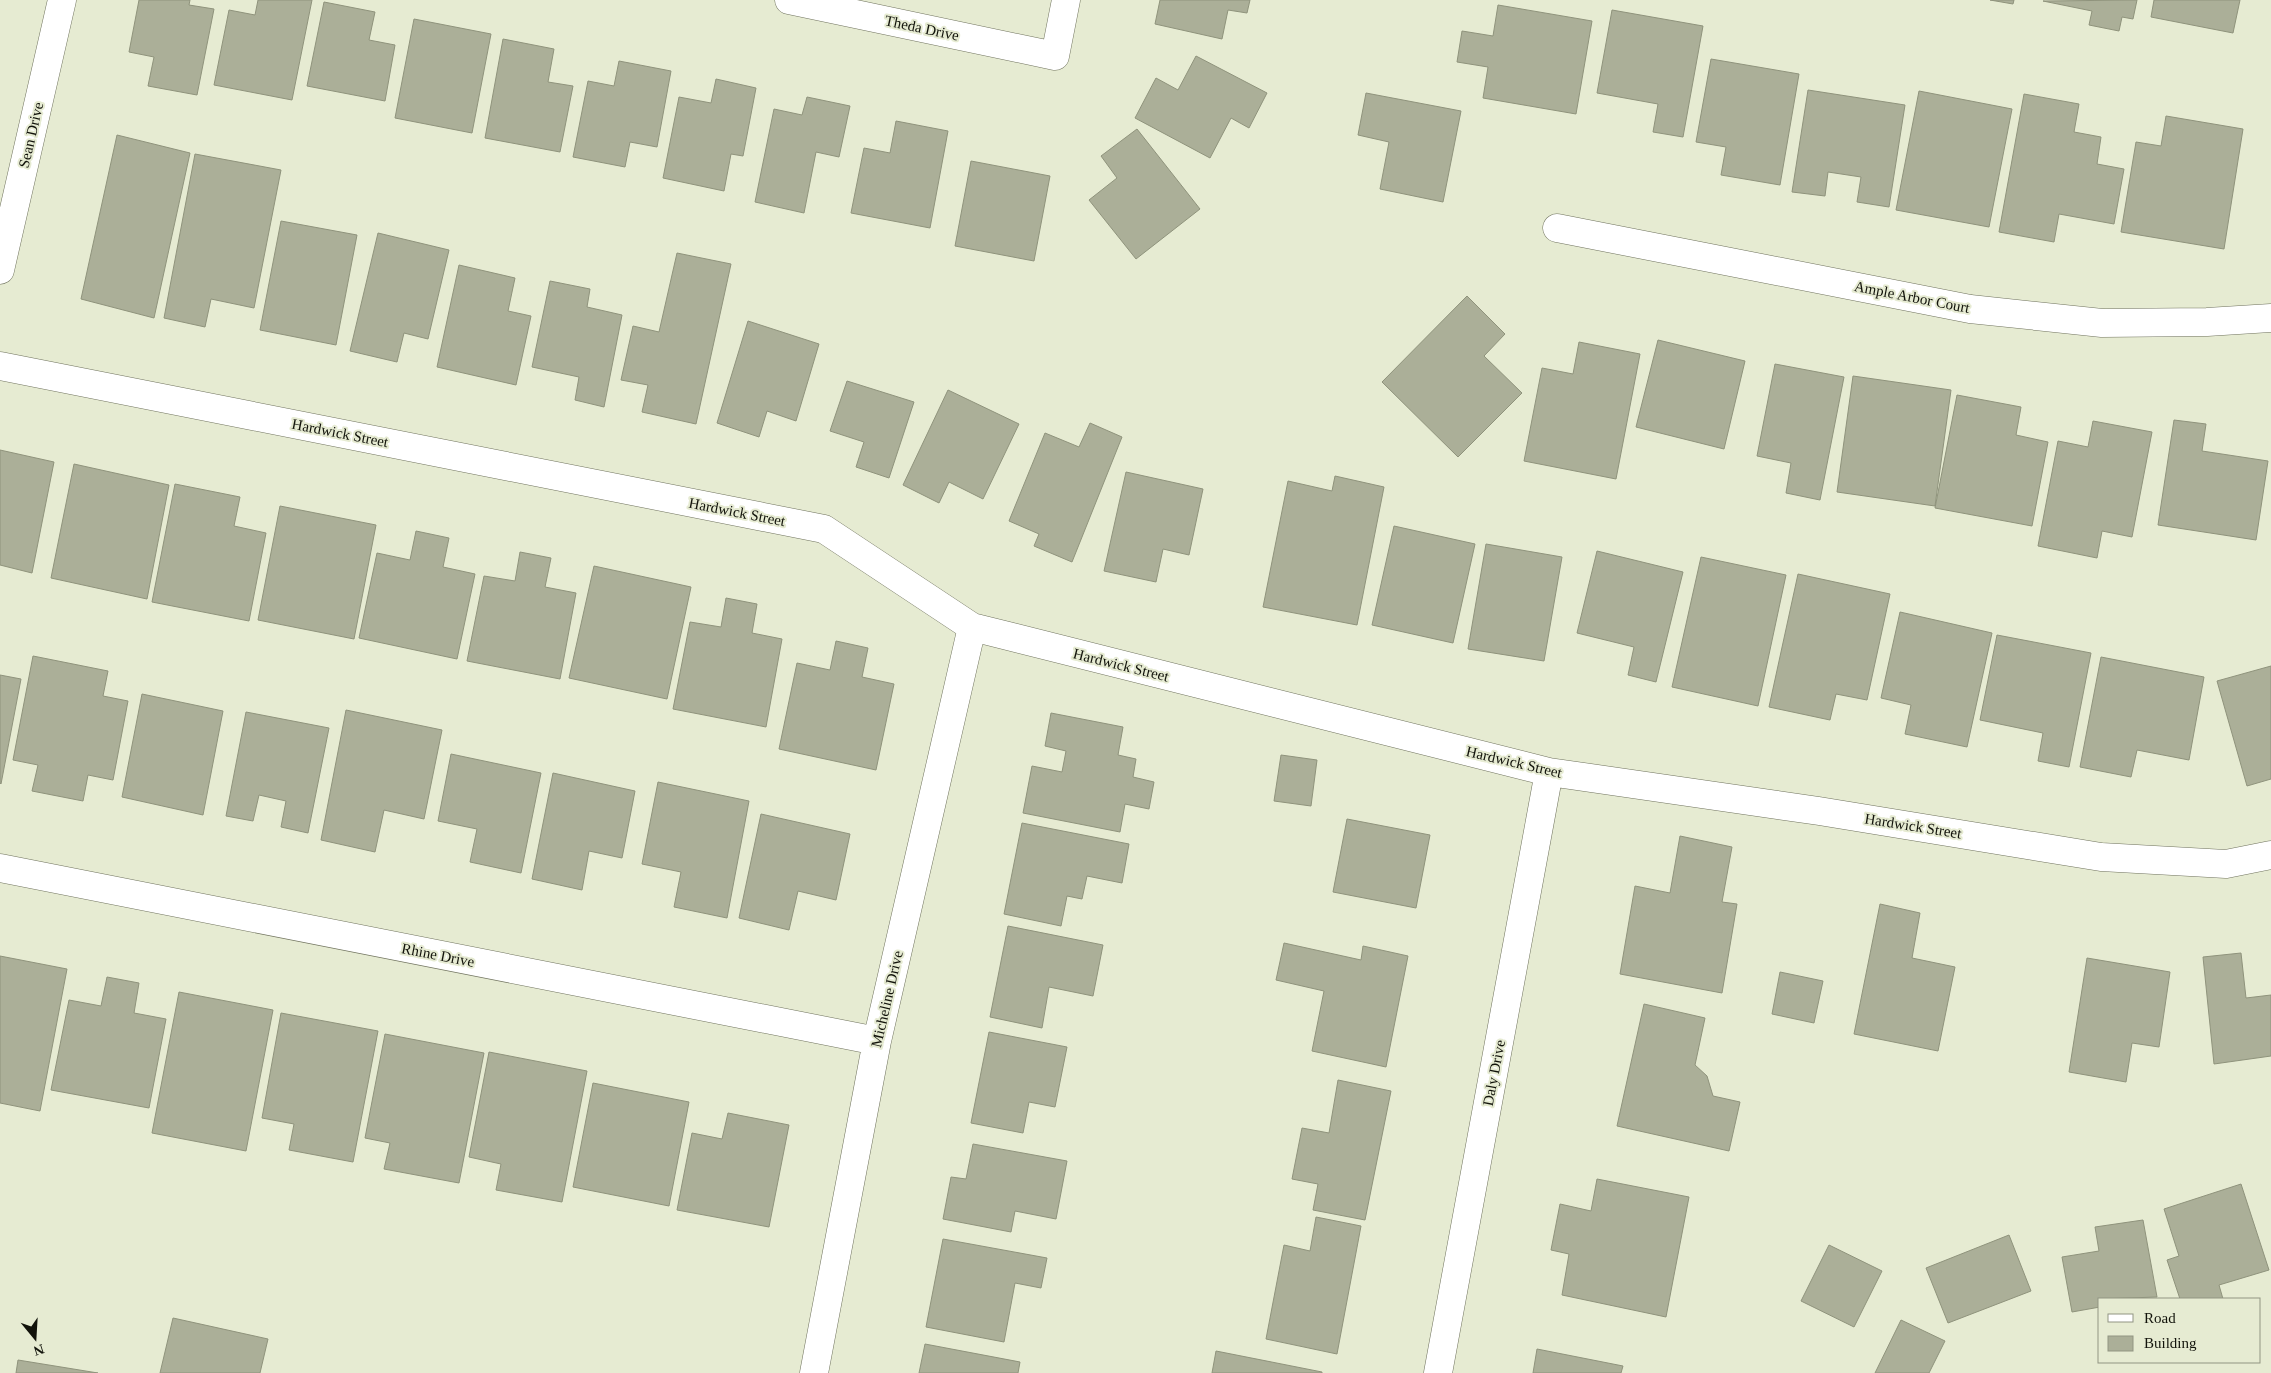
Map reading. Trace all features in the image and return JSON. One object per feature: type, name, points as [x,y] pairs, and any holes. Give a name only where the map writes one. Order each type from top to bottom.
[{"type":"street","name":"Sean Drive","points":[[0,270],[62,0]]},
{"type":"street","name":"Theda Drive","points":[[789,0],[1055,56],[1066,0]]},
{"type":"street","name":"Ample Arbor Court","points":[[1557,228],[1970,309],[2102,323],[2207,322],[2271,318]]},
{"type":"street","name":"Hardwick Street","points":[[0,366],[824,529],[972,627],[1549,772],[1819,811],[2101,857],[2226,864],[2271,855]]},
{"type":"street","name":"Micheline Drive","points":[[814,1373],[877,1042],[972,627]]},
{"type":"street","name":"Daly Drive","points":[[1438,1373],[1549,772]]},
{"type":"street","name":"Rhine Drive","points":[[0,868],[877,1042]]},
{"type":"building","points":[[139,0],[190,0],[189,5],[214,9],[197,95],[148,86],[154,57],[129,52]]},
{"type":"building","points":[[258,0],[312,0],[292,100],[214,85],[229,10],[255,15]]},
{"type":"building","points":[[1160,0],[1250,0],[1247,13],[1228,10],[1222,39],[1155,24]]},
{"type":"building","points":[[1990,0],[2014,0],[2013,4]]},
{"type":"building","points":[[2137,0],[2133,19],[2122,17],[2119,31],[2089,25],[2092,11],[2043,1]]},
{"type":"building","points":[[2154,0],[2240,0],[2233,33],[2151,17]]},
{"type":"building","points":[[324,2],[375,12],[369,40],[395,45],[385,101],[307,86]]},
{"type":"building","points":[[1498,5],[1592,21],[1576,114],[1483,98],[1488,67],[1457,62],[1462,31],[1493,36]]},
{"type":"building","points":[[1612,10],[1703,26],[1683,137],[1653,132],[1658,104],[1597,93]]},
{"type":"building","points":[[414,19],[491,34],[472,133],[395,118]]},
{"type":"building","points":[[503,39],[554,49],[548,82],[573,86],[560,152],[485,138]]},
{"type":"building","points":[[1196,56],[1267,93],[1249,128],[1231,118],[1210,158],[1135,118],[1156,78],[1178,90]]},
{"type":"building","points":[[1711,59],[1799,74],[1780,185],[1721,175],[1726,147],[1696,142]]},
{"type":"building","points":[[619,61],[671,71],[657,147],[630,142],[625,167],[573,157],[588,81],[614,86]]},
{"type":"building","points":[[716,79],[756,88],[743,156],[731,154],[724,191],[663,178],[679,97],[711,103]]},
{"type":"building","points":[[1808,90],[1905,105],[1889,207],[1857,202],[1861,177],[1828,172],[1825,196],[1792,192]]},
{"type":"building","points":[[1919,91],[2012,109],[1989,227],[1896,210]]},
{"type":"building","points":[[1366,93],[1461,111],[1443,202],[1380,189],[1389,142],[1358,135]]},
{"type":"building","points":[[2024,94],[2079,104],[2074,132],[2101,137],[2097,164],[2124,169],[2114,224],[2059,214],[2054,242],[1999,232]]},
{"type":"building","points":[[807,97],[850,106],[839,157],[816,152],[804,213],[755,202],[774,109],[802,115]]},
{"type":"building","points":[[2166,116],[2243,129],[2224,249],[2121,232],[2136,142],[2161,146]]},
{"type":"building","points":[[896,121],[948,131],[930,228],[851,213],[864,148],[890,153]]},
{"type":"building","points":[[1137,129],[1200,209],[1136,259],[1089,200],[1117,178],[1101,156]]},
{"type":"building","points":[[117,135],[190,153],[154,318],[81,299]]},
{"type":"building","points":[[195,154],[281,170],[254,308],[211,299],[205,327],[164,318]]},
{"type":"building","points":[[971,161],[1050,176],[1034,261],[955,246]]},
{"type":"building","points":[[281,221],[357,235],[336,345],[260,330]]},
{"type":"building","points":[[378,233],[449,250],[428,339],[404,333],[397,362],[350,351]]},
{"type":"building","points":[[677,253],[731,264],[696,424],[642,412],[648,385],[621,380],[633,326],[659,332]]},
{"type":"building","points":[[459,265],[515,278],[508,311],[531,316],[516,385],[437,367]]},
{"type":"building","points":[[550,281],[590,289],[587,307],[622,315],[604,407],[575,400],[579,377],[532,367]]},
{"type":"building","points":[[1467,296],[1505,334],[1484,356],[1522,393],[1458,457],[1382,382]]},
{"type":"building","points":[[748,321],[819,344],[796,421],[767,411],[759,437],[717,423]]},
{"type":"building","points":[[1658,340],[1745,361],[1724,449],[1636,427]]},
{"type":"building","points":[[1579,342],[1640,354],[1616,479],[1524,461],[1542,368],[1573,374]]},
{"type":"building","points":[[1775,364],[1844,377],[1820,500],[1786,493],[1791,463],[1757,456]]},
{"type":"building","points":[[1853,376],[1951,390],[1935,506],[1837,492]]},
{"type":"building","points":[[847,381],[914,402],[889,478],[856,467],[864,442],[830,431]]},
{"type":"building","points":[[948,390],[1019,424],[983,499],[949,482],[939,503],[903,485]]},
{"type":"building","points":[[1957,395],[2021,407],[2016,435],[2048,442],[2032,526],[1935,508]]},
{"type":"building","points":[[2174,420],[2206,424],[2202,451],[2268,461],[2256,540],[2158,525]]},
{"type":"building","points":[[2093,421],[2152,432],[2132,537],[2102,531],[2097,558],[2038,546],[2058,441],[2088,447]]},
{"type":"building","points":[[1090,423],[1122,437],[1072,562],[1034,546],[1039,534],[1009,521],[1045,433],[1079,447]]},
{"type":"building","points":[[0,450],[54,462],[32,573],[0,565]]},
{"type":"building","points":[[74,464],[169,485],[147,599],[51,578]]},
{"type":"building","points":[[1126,472],[1203,489],[1189,555],[1163,549],[1156,582],[1104,571]]},
{"type":"building","points":[[1335,476],[1384,487],[1357,625],[1263,607],[1288,481],[1332,491]]},
{"type":"building","points":[[175,484],[240,497],[234,526],[266,533],[249,621],[152,602]]},
{"type":"building","points":[[280,506],[376,525],[354,639],[258,620]]},
{"type":"building","points":[[1394,526],[1475,544],[1453,643],[1372,625]]},
{"type":"building","points":[[416,531],[449,538],[443,567],[475,574],[457,659],[359,638],[377,553],[410,560]]},
{"type":"building","points":[[1486,544],[1562,557],[1544,661],[1468,649]]},
{"type":"building","points":[[1597,551],[1683,572],[1656,682],[1628,675],[1634,647],[1577,633]]},
{"type":"building","points":[[520,552],[551,558],[545,587],[576,593],[560,679],[467,661],[484,576],[515,581]]},
{"type":"building","points":[[1701,557],[1786,575],[1758,706],[1672,687]]},
{"type":"building","points":[[594,566],[691,587],[667,699],[569,678]]},
{"type":"building","points":[[1798,574],[1890,594],[1867,700],[1836,694],[1830,720],[1769,707]]},
{"type":"building","points":[[726,598],[757,604],[752,633],[782,639],[766,727],[673,709],[690,622],[721,627]]},
{"type":"building","points":[[1900,612],[1992,633],[1967,747],[1905,734],[1911,705],[1881,698]]},
{"type":"building","points":[[1997,635],[2091,653],[2069,767],[2038,761],[2043,733],[1980,720]]},
{"type":"building","points":[[836,641],[868,648],[862,677],[894,684],[876,770],[779,749],[797,663],[830,670]]},
{"type":"building","points":[[33,656],[108,671],[103,696],[128,701],[113,780],[88,775],[83,801],[32,791],[38,765],[13,760]]},
{"type":"building","points":[[2101,657],[2204,677],[2189,760],[2137,750],[2131,777],[2080,767]]},
{"type":"building","points":[[2271,666],[2271,779],[2247,786],[2217,681]]},
{"type":"building","points":[[0,675],[21,679],[1,784],[0,783]]},
{"type":"building","points":[[142,694],[223,711],[203,815],[122,797]]},
{"type":"building","points":[[346,710],[442,730],[424,819],[384,810],[375,852],[321,840]]},
{"type":"building","points":[[246,712],[329,728],[308,833],[281,827],[286,801],[259,795],[253,821],[226,816]]},
{"type":"building","points":[[1051,713],[1123,727],[1118,755],[1136,759],[1133,777],[1154,782],[1149,809],[1125,804],[1120,832],[1023,813],[1032,766],[1062,772],[1066,751],[1045,746]]},
{"type":"building","points":[[451,754],[541,773],[521,873],[470,862],[477,829],[438,821]]},
{"type":"building","points":[[1281,755],[1317,760],[1311,806],[1274,801]]},
{"type":"building","points":[[553,773],[635,791],[622,858],[589,851],[582,890],[532,879]]},
{"type":"building","points":[[658,782],[749,801],[727,918],[674,907],[681,872],[642,864]]},
{"type":"building","points":[[761,814],[850,834],[836,900],[798,891],[789,930],[739,918]]},
{"type":"building","points":[[1347,819],[1430,835],[1416,908],[1333,892]]},
{"type":"building","points":[[1022,823],[1129,844],[1122,883],[1087,876],[1082,899],[1067,896],[1061,926],[1004,914]]},
{"type":"building","points":[[1680,836],[1732,847],[1722,902],[1737,904],[1722,993],[1620,974],[1635,886],[1670,893]]},
{"type":"building","points":[[1880,904],[1920,913],[1912,958],[1955,967],[1938,1051],[1854,1034]]},
{"type":"building","points":[[1008,926],[1103,945],[1093,996],[1049,987],[1042,1028],[990,1017]]},
{"type":"building","points":[[1284,943],[1361,960],[1363,946],[1408,956],[1386,1067],[1312,1051],[1324,991],[1276,980]]},
{"type":"building","points":[[2241,953],[2246,998],[2271,995],[2271,1056],[2214,1064],[2203,957]]},
{"type":"building","points":[[0,956],[67,969],[40,1111],[0,1103]]},
{"type":"building","points":[[2087,958],[2170,972],[2159,1047],[2132,1043],[2126,1082],[2069,1072]]},
{"type":"building","points":[[1780,972],[1823,981],[1814,1023],[1772,1014]]},
{"type":"building","points":[[107,977],[139,983],[134,1013],[166,1019],[149,1108],[51,1090],[69,1000],[101,1006]]},
{"type":"building","points":[[179,992],[273,1010],[246,1151],[152,1133]]},
{"type":"building","points":[[1644,1004],[1705,1018],[1695,1065],[1707,1076],[1713,1096],[1740,1102],[1729,1151],[1617,1126]]},
{"type":"building","points":[[281,1013],[378,1031],[353,1162],[289,1150],[294,1124],[262,1118]]},
{"type":"building","points":[[989,1032],[1067,1047],[1055,1107],[1029,1102],[1023,1133],[971,1123]]},
{"type":"building","points":[[385,1034],[484,1053],[459,1183],[384,1169],[390,1143],[365,1138]]},
{"type":"building","points":[[489,1052],[587,1071],[562,1202],[496,1190],[501,1164],[469,1157]]},
{"type":"building","points":[[1338,1080],[1391,1091],[1365,1220],[1313,1210],[1318,1184],[1292,1179],[1302,1128],[1329,1133]]},
{"type":"building","points":[[593,1083],[689,1102],[669,1206],[573,1187]]},
{"type":"building","points":[[728,1113],[789,1125],[769,1227],[677,1210],[692,1133],[722,1139]]},
{"type":"building","points":[[973,1144],[1067,1161],[1056,1219],[1015,1211],[1011,1232],[943,1219],[951,1177],[966,1179]]},
{"type":"building","points":[[1597,1179],[1689,1197],[1666,1317],[1562,1295],[1569,1254],[1551,1250],[1560,1204],[1591,1211]]},
{"type":"building","points":[[2241,1184],[2269,1270],[2219,1285],[2223,1298],[2180,1298],[2167,1260],[2179,1256],[2164,1209]]},
{"type":"building","points":[[1316,1217],[1361,1226],[1337,1354],[1266,1339],[1284,1245],[1310,1251]]},
{"type":"building","points":[[2143,1220],[2157,1297],[2098,1298],[2098,1307],[2072,1312],[2062,1257],[2099,1251],[2095,1227]]},
{"type":"building","points":[[2009,1235],[2031,1291],[1948,1323],[1926,1268]]},
{"type":"building","points":[[943,1239],[1047,1258],[1041,1288],[1015,1283],[1004,1342],[926,1327]]},
{"type":"building","points":[[1829,1245],[1882,1271],[1854,1327],[1801,1301]]},
{"type":"building","points":[[173,1318],[268,1339],[260,1373],[160,1373]]},
{"type":"building","points":[[1901,1320],[1945,1341],[1929,1373],[1875,1373]]},
{"type":"building","points":[[925,1344],[1020,1362],[1018,1373],[919,1373]]},
{"type":"building","points":[[1537,1349],[1623,1366],[1621,1373],[1533,1373]]},
{"type":"building","points":[[1216,1351],[1322,1372],[1322,1373],[1212,1373]]},
{"type":"building","points":[[18,1360],[98,1373],[16,1373]]}]
